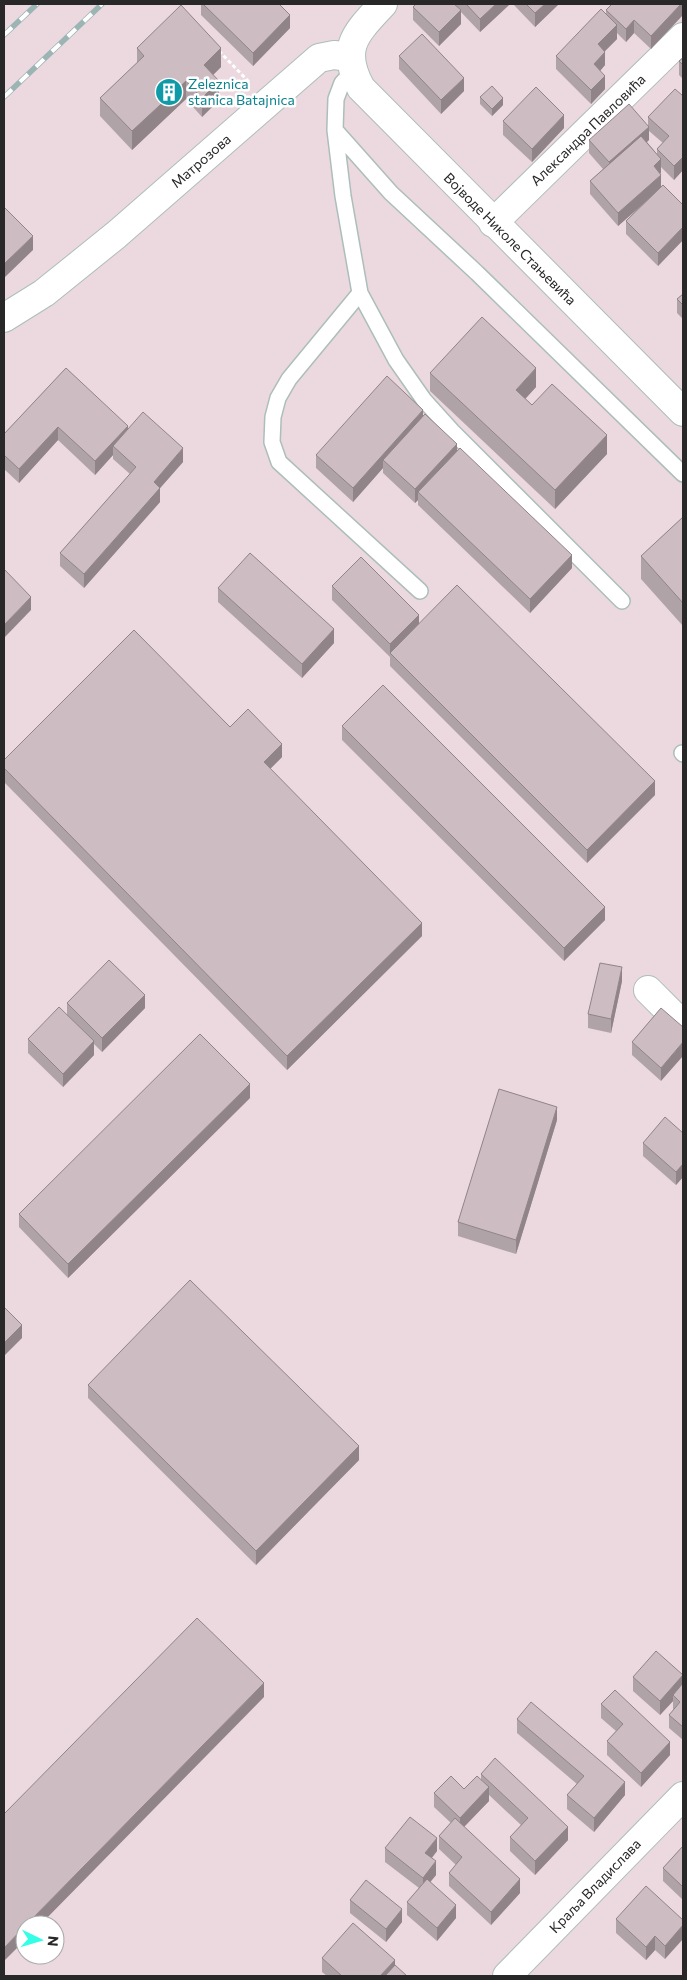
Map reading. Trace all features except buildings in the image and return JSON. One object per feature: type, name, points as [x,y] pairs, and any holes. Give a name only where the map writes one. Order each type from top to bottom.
[{"type":"street","points":[[351,65],[353,41],[361,27],[383,4]]},
{"type":"street","name":"Александра Павловића","points":[[493,223],[683,37]]},
{"type":"street","name":"Матрозова","points":[[4,318],[44,293],[116,235],[319,58],[334,55],[351,65]]},
{"type":"street","name":"Војводе Николе Стањевића","points":[[351,65],[361,88],[493,223],[683,412]]},
{"type":"street","points":[[648,990],[683,1025]]},
{"type":"street","name":"Краља Владислава","points":[[508,1976],[683,1796]]},
{"type":"lane","points":[[351,65],[336,99],[335,130],[343,196],[360,293],[396,360],[424,400],[452,432],[622,601]]},
{"type":"lane","points":[[335,130],[392,193],[683,474]]},
{"type":"lane","points":[[360,293],[289,379],[278,398],[273,417],[272,442],[279,462],[420,591]]},
{"type":"path","points":[[213,45],[268,102]]},
{"type":"railway","points":[[4,35],[37,4]]},
{"type":"railway","points":[[4,97],[102,4]]},
{"type":"place","name":"Zeleznica stanica Batajnica","points":[[169,92]]}]
